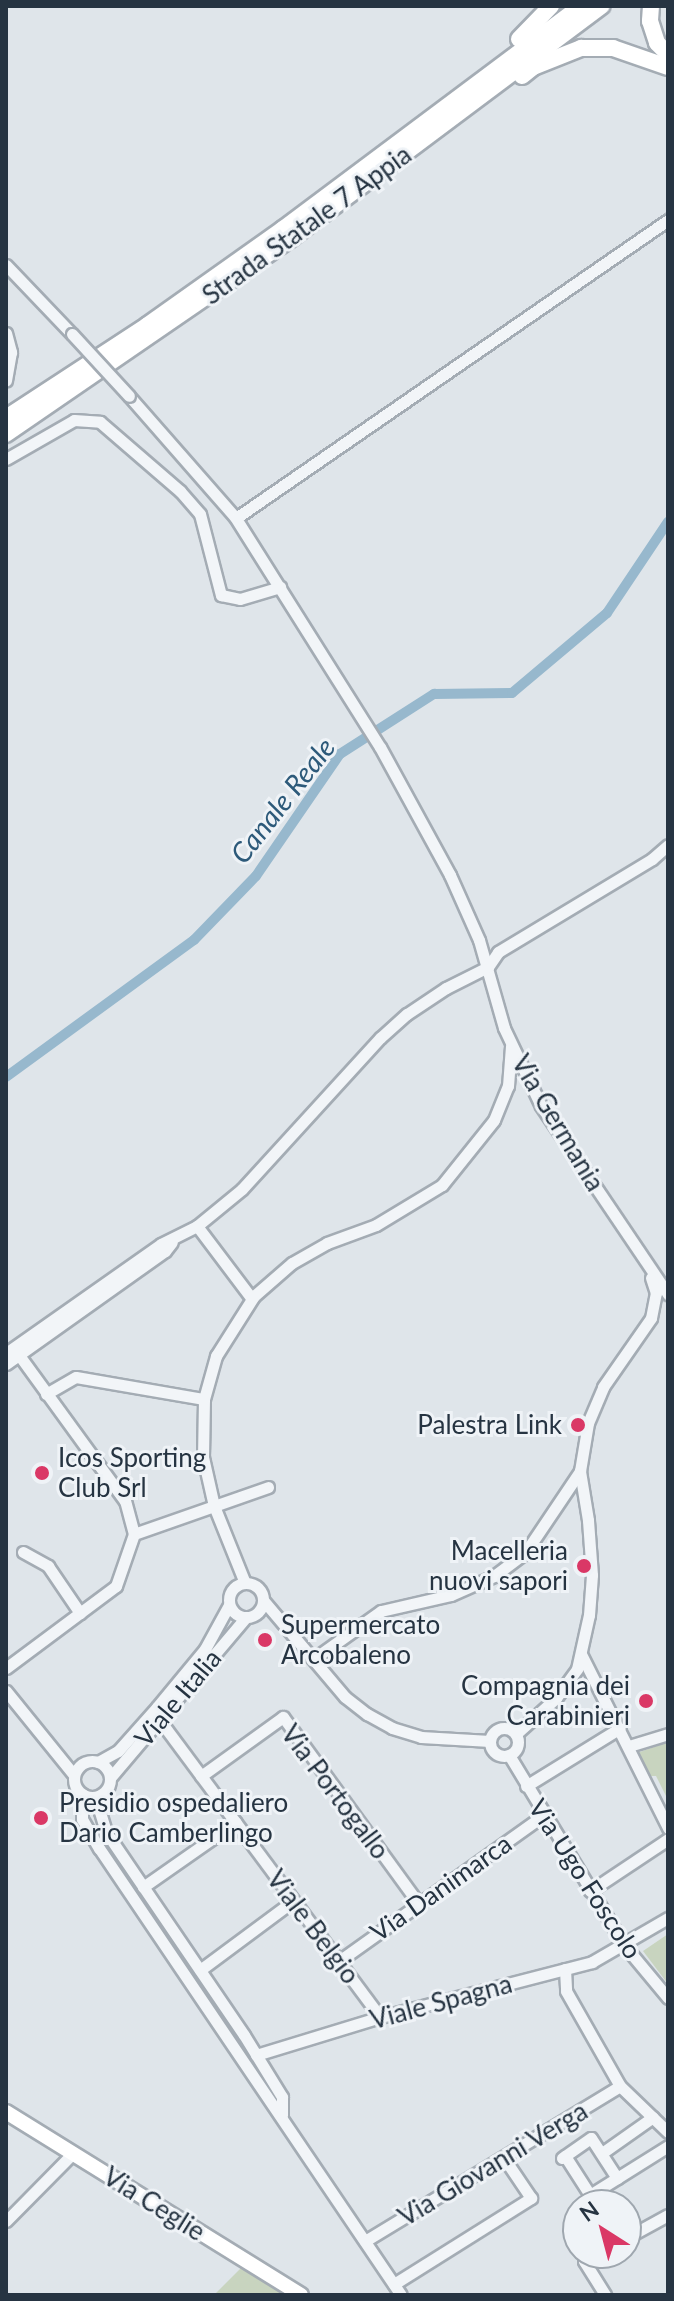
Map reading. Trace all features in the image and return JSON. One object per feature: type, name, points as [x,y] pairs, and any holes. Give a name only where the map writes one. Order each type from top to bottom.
[{"type":"highway","points":[[425,125],[458,88],[528,33],[551,6]]},
{"type":"highway","name":"Strada Statale 7 Appia","points":[[6,418],[160,316],[425,125],[581,6]]},
{"type":"highway","name":"Strada Statale 7 Appia","points":[[6,434],[155,335],[421,143],[601,6]]},
{"type":"highway","points":[[651,6],[650,21],[657,43],[668,54]]},
{"type":"highway","points":[[421,143],[464,120],[533,67],[581,48],[613,48],[668,67]]},
{"type":"main road","name":"Via Ceglie","points":[[6,2112],[301,2295]]},
{"type":"street","points":[[236,518],[668,220]]},
{"type":"street","name":"Via Germania","points":[[6,265],[129,396],[236,518],[380,747],[450,875],[488,967],[511,1044],[548,1117],[668,1294]]},
{"type":"street","points":[[6,333],[11,352],[6,381]]},
{"type":"street","points":[[6,459],[74,420],[100,422],[180,491],[200,514],[221,595],[240,599],[280,587]]},
{"type":"street","points":[[6,1364],[12,1354],[165,1251],[172,1241],[197,1226],[242,1189],[380,1038],[446,988],[488,967],[498,952],[652,859],[668,845]]},
{"type":"street","points":[[490,1741],[421,1737],[392,1728],[345,1697],[263,1600],[259,1589],[245,1583],[214,1506],[203,1457],[204,1399],[216,1356],[252,1299],[292,1263],[327,1243],[376,1225],[442,1185],[494,1120],[508,1086],[511,1044]]},
{"type":"street","points":[[197,1226],[252,1299]]},
{"type":"street","points":[[516,1734],[556,1698],[577,1669],[592,1575],[580,1471],[588,1423],[603,1387],[651,1318],[656,1293],[649,1270]]},
{"type":"street","points":[[6,1668],[116,1586],[134,1534],[125,1501],[46,1394],[12,1354]]},
{"type":"street","points":[[46,1394],[76,1377],[204,1399]]},
{"type":"street","points":[[315,1658],[381,1611],[451,1595],[494,1576],[525,1553],[580,1471]]},
{"type":"street","points":[[134,1534],[268,1487]]},
{"type":"street","points":[[23,1552],[48,1566],[80,1613]]},
{"type":"street","points":[[245,1583],[233,1588],[229,1605],[234,1613],[245,1618],[256,1614],[263,1600]]},
{"type":"street","name":"Viale Italia","points":[[98,1762],[118,1751],[157,1707],[205,1649],[229,1605]]},
{"type":"street","name":"Viale Italia","points":[[110,1778],[161,1722],[245,1618]]},
{"type":"street","points":[[581,1654],[629,1746],[656,1810],[668,1828]]},
{"type":"street","points":[[6,1691],[74,1775]]},
{"type":"street","name":"Via Portogallo","points":[[201,1776],[283,1717],[419,1904]]},
{"type":"street","name":"Viale Belgio","points":[[161,1722],[380,2017]]},
{"type":"street","points":[[490,1741],[496,1731],[503,1728],[516,1734]]},
{"type":"street","points":[[526,1786],[620,1728]]},
{"type":"street","points":[[490,1741],[498,1755],[509,1755],[517,1748],[516,1734]]},
{"type":"street","points":[[629,1746],[668,1734]]},
{"type":"street","name":"Via Ugo Foscolo","points":[[509,1755],[624,1945],[668,1998]]},
{"type":"street","points":[[103,1794],[90,1798],[82,1794],[74,1782],[80,1765],[98,1762],[105,1766],[110,1778],[100,1812],[106,1832],[256,2055],[282,2097],[282,2115]]},
{"type":"street","points":[[82,1794],[82,1819],[99,1848],[398,2290],[531,2198],[504,2158]]},
{"type":"street","name":"Via Danimarca","points":[[339,1961],[544,1815]]},
{"type":"street","points":[[143,1887],[236,1822]]},
{"type":"street","points":[[590,1891],[668,1839]]},
{"type":"street","points":[[200,1970],[293,1901]]},
{"type":"street","name":"Viale Spagna","points":[[256,2055],[380,2017],[592,1962],[668,1918]]},
{"type":"street","points":[[565,1969],[566,1991],[620,2086],[668,2132]]},
{"type":"street","name":"Via Giovanni Verga","points":[[365,2241],[620,2086]]},
{"type":"street","points":[[602,2153],[653,2117]]},
{"type":"street","points":[[617,2178],[591,2138],[562,2157],[590,2195],[668,2146]]},
{"type":"street","points":[[6,2221],[72,2154]]},
{"type":"street","points":[[642,2229],[668,2215]]},
{"type":"street","points":[[589,2269],[605,2295]]},
{"type":"green space","points":[[668,1742],[668,1800],[656,1776],[649,1776],[637,1753]]},
{"type":"green space","points":[[668,1934],[668,1984],[643,1951]]},
{"type":"green space","points":[[243,2266],[289,2295],[214,2295]]},
{"type":"waterway","name":"Canale Reale","points":[[6,1077],[194,940],[256,876],[340,754],[434,694],[512,693],[607,613],[668,522]]},
{"type":"place","name":"Palestra Link","points":[[578,1425]]},
{"type":"place","name":"Icos Sporting Club Srl","points":[[42,1473]]},
{"type":"place","name":"Macelleria nuovi sapori","points":[[584,1566]]},
{"type":"place","name":"Supermercato Arcobaleno","points":[[265,1640]]},
{"type":"place","name":"Compagnia dei Carabinieri","points":[[646,1701]]},
{"type":"place","name":"Presidio ospedaliero Dario Camberlingo","points":[[41,1818]]}]
